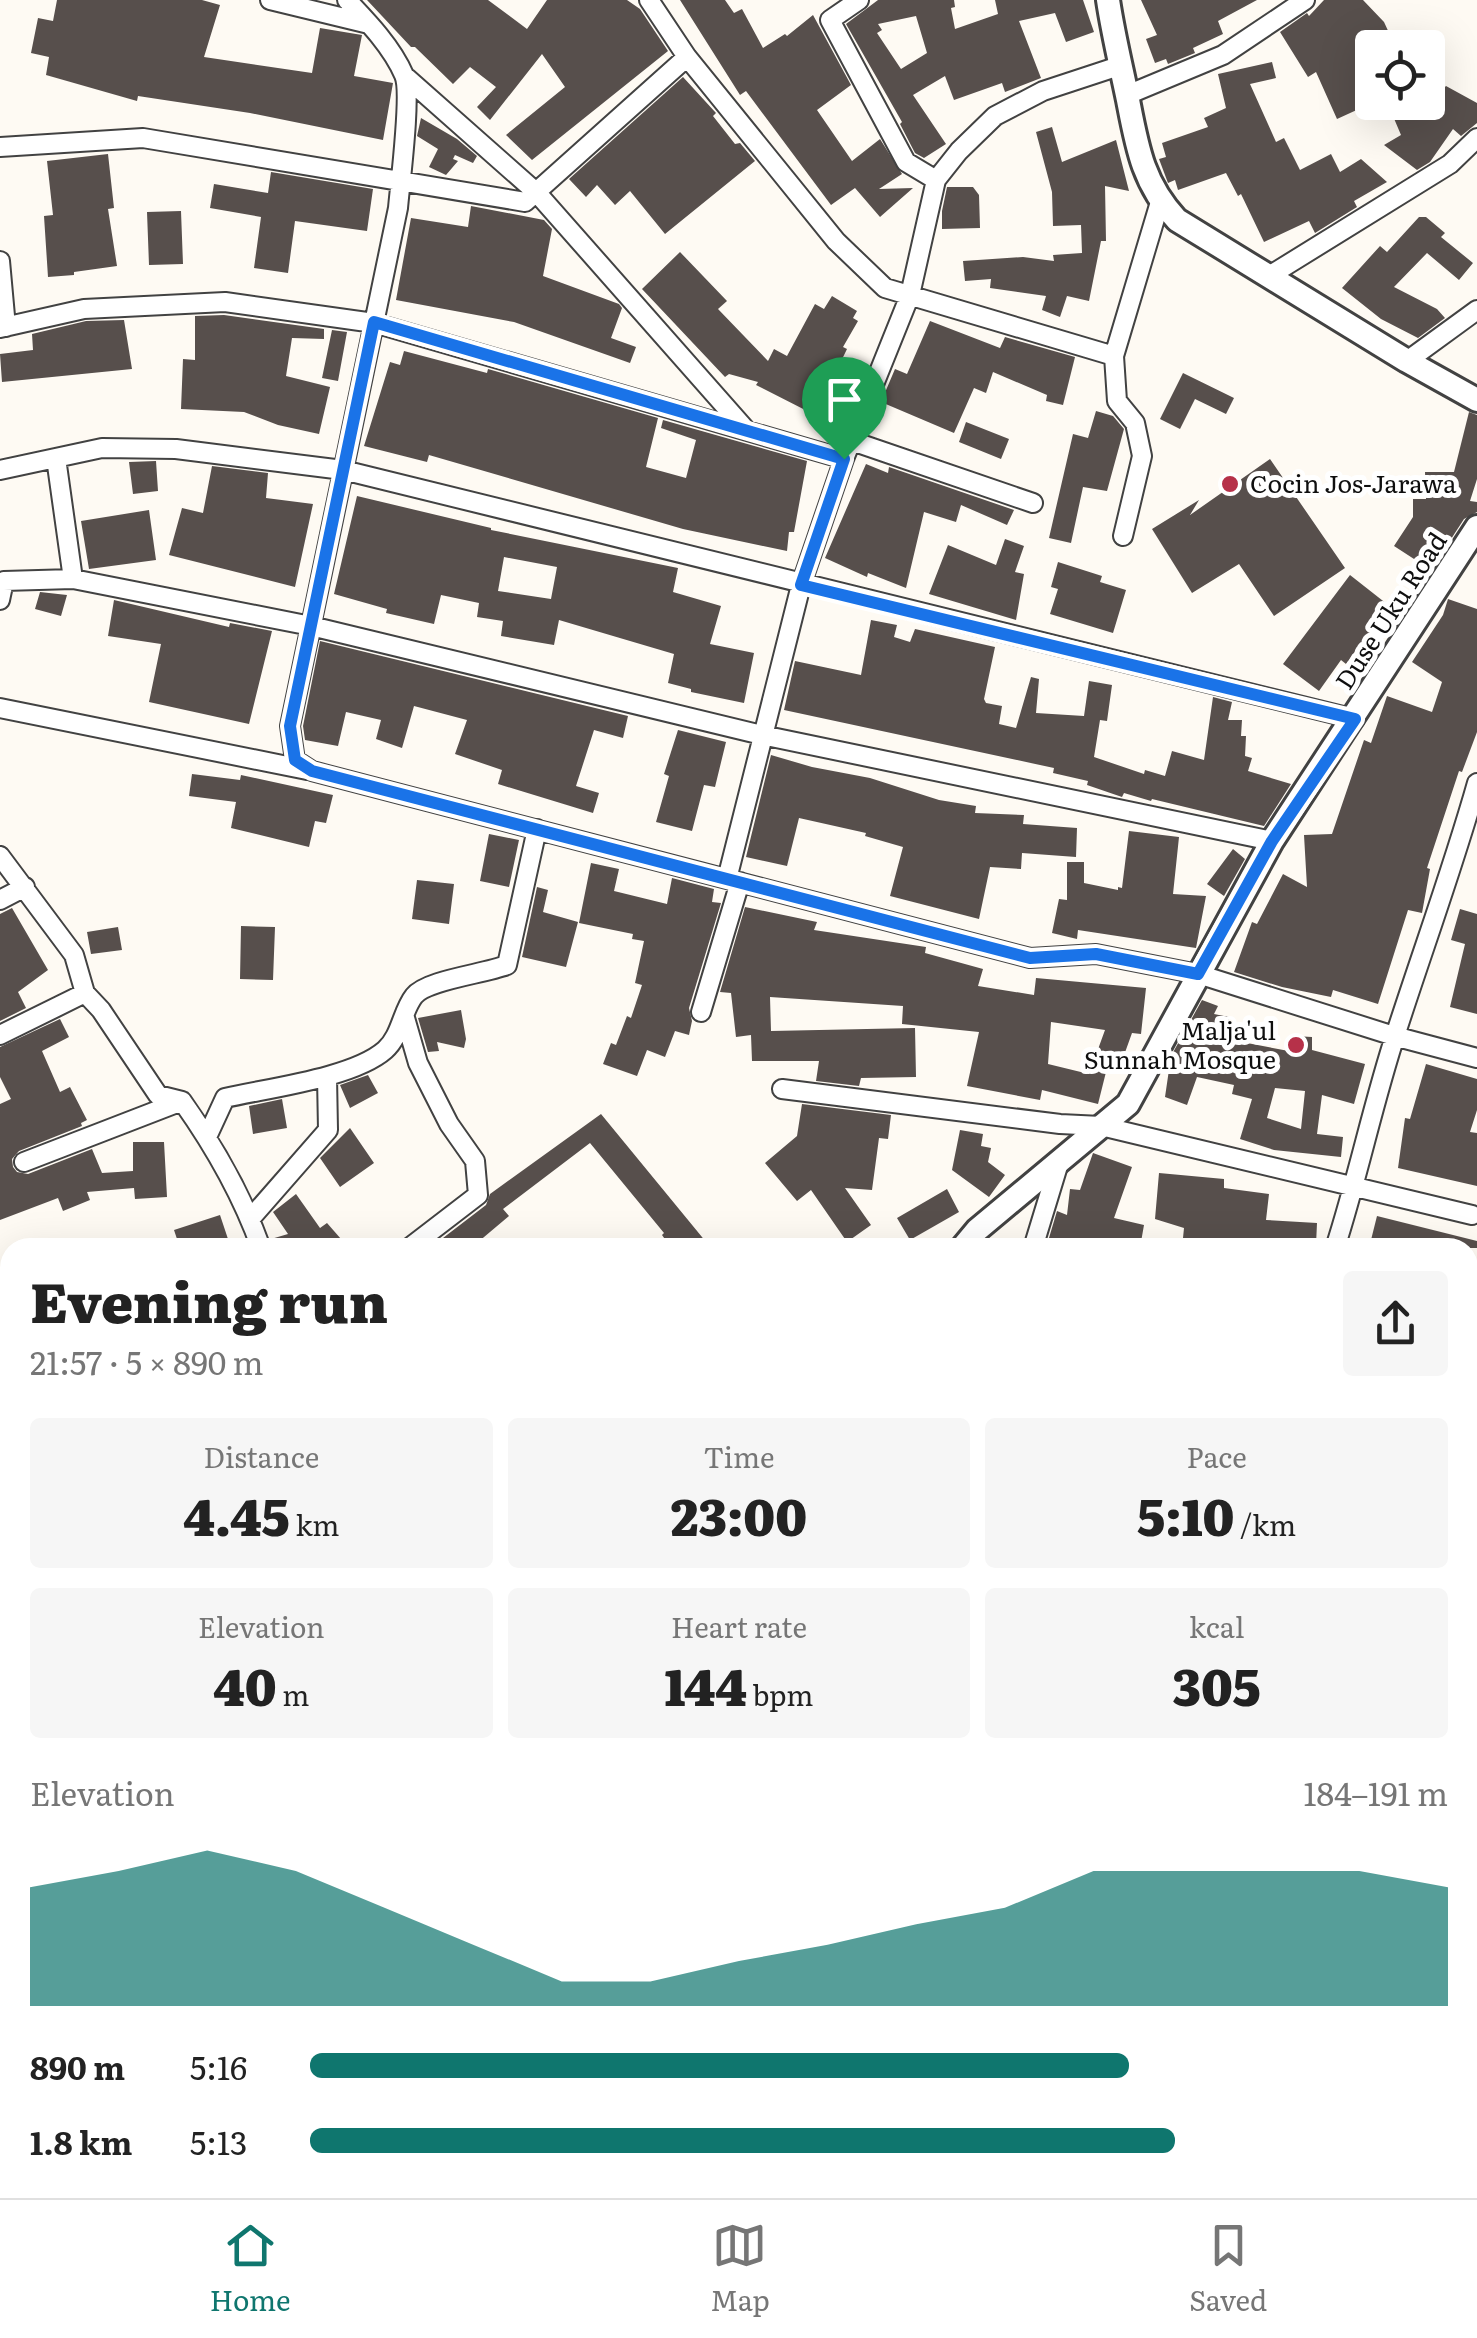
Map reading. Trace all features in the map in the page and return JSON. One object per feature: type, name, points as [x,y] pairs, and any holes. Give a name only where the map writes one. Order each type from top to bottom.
[{"type":"street","points":[[270,0],[370,24]]},
{"type":"street","points":[[347,0],[370,24],[406,78],[537,193],[747,431]]},
{"type":"street","points":[[650,0],[688,58],[836,240],[885,288],[1114,356]]},
{"type":"street","points":[[859,0],[830,20],[906,162],[936,180]]},
{"type":"street","points":[[1108,0],[1137,151],[1160,202],[1178,220],[1477,400]]},
{"type":"street","points":[[1127,95],[1223,55],[1305,0]]},
{"type":"street","points":[[0,147],[143,138],[525,202],[688,58]]},
{"type":"street","points":[[701,1012],[734,880],[762,735],[801,585],[844,459],[910,295],[936,180],[958,151],[995,116],[1043,91],[1119,66]]},
{"type":"street","points":[[312,771],[295,760],[290,726],[398,208],[406,78]]},
{"type":"street","points":[[1268,276],[1450,164],[1477,138]]},
{"type":"street","points":[[1122,536],[1142,456],[1135,423],[1117,400],[1114,356],[1160,202]]},
{"type":"street","points":[[0,261],[3,327],[84,309],[224,302],[374,322],[844,459]]},
{"type":"street","points":[[1407,361],[1477,310]]},
{"type":"street","points":[[852,441],[1033,503]]},
{"type":"street","points":[[0,470],[102,448],[176,449],[344,470],[1355,719]]},
{"type":"street","points":[[56,458],[73,579]]},
{"type":"street","name":"Duse Uku Road","points":[[970,1238],[1128,1104],[1272,841],[1477,527]]},
{"type":"street","points":[[0,600],[4,581],[73,579],[311,626],[762,735],[1272,841]]},
{"type":"street","points":[[0,708],[312,771],[1030,958],[1096,954],[1198,974],[1477,1058]]},
{"type":"street","points":[[1338,1238],[1394,1036],[1477,784]]},
{"type":"street","points":[[208,1137],[225,1098],[327,1077],[386,1050],[414,996],[431,983],[483,975],[507,965],[537,829]]},
{"type":"street","points":[[0,856],[74,955],[85,993],[102,1010],[158,1095],[182,1101],[208,1137],[257,1238]]},
{"type":"street","points":[[0,900],[25,887]]},
{"type":"street","points":[[0,1035],[85,993]]},
{"type":"street","points":[[405,1018],[418,1063],[449,1124],[476,1162],[478,1195],[423,1238]]},
{"type":"street","points":[[250,1218],[328,1130],[327,1077]]},
{"type":"street","points":[[782,1090],[1101,1126],[1472,1214]]},
{"type":"street","points":[[24,1162],[182,1101]]},
{"type":"street","points":[[1036,1238],[1058,1166]]},
{"type":"building","points":[[57,0],[202,0],[220,5],[204,57],[312,73],[320,28],[362,35],[354,76],[393,83],[383,140],[250,113],[138,96],[137,101],[46,75],[49,57],[31,53],[38,18],[53,21]]},
{"type":"building","points":[[367,0],[488,0],[527,29],[547,0],[627,0],[640,9],[668,51],[532,160],[506,135],[565,87],[542,54],[490,120],[477,107],[496,87],[470,67],[453,84]]},
{"type":"building","points":[[680,0],[725,0],[734,13],[742,9],[763,48],[787,36],[813,15],[851,85],[817,110],[852,161],[880,139],[902,174],[879,189],[913,188],[880,217],[855,188],[831,205],[746,91],[740,95]]},
{"type":"building","points":[[878,0],[954,0],[955,7],[951,8],[955,29],[998,14],[995,0],[1083,0],[1094,32],[1066,42],[1055,13],[1019,21],[1041,78],[1005,92],[1002,83],[954,100],[945,76],[913,95],[946,144],[924,158],[915,153],[902,122],[846,24]],"holes":[[[916,16],[927,53],[901,69],[877,33],[882,30],[878,24]]]},
{"type":"building","points":[[1141,0],[1257,0],[1218,21],[1223,34],[1193,48],[1195,53],[1168,64],[1166,59],[1155,63],[1146,39],[1157,35]]},
{"type":"building","points":[[1324,0],[1363,0],[1388,30],[1355,30],[1355,111],[1337,119],[1316,72],[1308,77],[1280,32],[1307,13],[1309,16]]},
{"type":"building","points":[[1272,62],[1276,78],[1250,84],[1276,142],[1284,138],[1300,170],[1331,154],[1340,172],[1361,159],[1387,182],[1354,201],[1357,207],[1315,233],[1309,221],[1264,242],[1241,194],[1238,196],[1226,173],[1178,190],[1175,180],[1168,183],[1159,159],[1166,157],[1162,143],[1208,127],[1204,118],[1226,108],[1218,74]]},
{"type":"building","points":[[683,77],[716,113],[713,116],[735,144],[740,143],[755,161],[665,234],[630,191],[615,205],[597,185],[586,197],[569,179]]},
{"type":"building","points":[[1445,87],[1477,103],[1477,123],[1461,136],[1453,129],[1430,162],[1417,170],[1384,145],[1401,135],[1395,120],[1445,120]]},
{"type":"building","points":[[421,118],[477,156],[473,163],[455,155],[453,159],[458,161],[446,175],[429,167],[438,149],[417,136]]},
{"type":"building","points":[[1052,127],[1062,162],[1116,140],[1129,191],[1105,186],[1106,241],[1101,241],[1089,301],[1067,296],[1060,317],[1042,310],[1046,296],[990,288],[991,279],[965,281],[963,261],[1023,257],[1054,261],[1053,255],[1082,253],[1081,225],[1053,226],[1052,192],[1036,132]]},
{"type":"building","points":[[108,154],[114,208],[108,209],[117,266],[48,277],[44,216],[53,215],[47,161]]},
{"type":"building","points":[[271,172],[373,189],[367,231],[295,221],[288,273],[254,268],[261,217],[210,208],[214,184],[268,193]]},
{"type":"building","points":[[947,187],[973,187],[979,195],[980,228],[942,229]]},
{"type":"building","points":[[471,206],[544,220],[552,229],[543,276],[619,304],[622,308],[611,338],[636,347],[630,363],[514,322],[396,300],[411,218],[468,227]]},
{"type":"building","points":[[181,211],[183,264],[149,265],[147,212]]},
{"type":"building","points":[[1419,217],[1426,217],[1445,233],[1441,237],[1473,263],[1459,280],[1427,253],[1394,287],[1437,309],[1445,318],[1418,338],[1381,319],[1342,288],[1380,246],[1387,252]]},
{"type":"building","points":[[680,252],[727,301],[718,309],[768,361],[774,349],[787,356],[815,304],[824,309],[832,296],[857,311],[853,318],[858,321],[843,347],[847,349],[815,415],[756,385],[758,382],[729,374],[725,377],[642,289]]},
{"type":"building","points":[[224,315],[324,329],[324,339],[292,338],[286,376],[330,387],[319,434],[244,412],[181,409],[183,359],[195,360],[195,316]]},
{"type":"building","points":[[124,320],[132,369],[2,382],[0,354],[33,350],[32,334],[86,321]]},
{"type":"building","points":[[930,321],[1000,348],[1005,337],[1075,357],[1063,405],[1046,401],[1047,395],[993,372],[986,393],[974,388],[954,433],[881,402],[895,369],[907,374]]},
{"type":"building","points":[[332,330],[347,332],[338,381],[322,378]]},
{"type":"building","points":[[404,351],[487,373],[488,369],[658,418],[646,467],[686,478],[696,440],[661,428],[663,420],[807,461],[787,551],[683,529],[429,455],[427,462],[364,446],[390,362],[400,365]]},
{"type":"building","points":[[1183,373],[1234,398],[1226,414],[1195,399],[1180,429],[1160,419]]},
{"type":"building","points":[[1096,411],[1113,416],[1124,429],[1107,491],[1083,487],[1071,543],[1049,538],[1073,434],[1088,438]]},
{"type":"building","points":[[1469,412],[1477,415],[1477,479],[1470,501],[1477,502],[1477,512],[1464,519],[1431,570],[1394,546],[1413,517],[1413,499],[1426,499],[1425,472],[1454,472]]},
{"type":"building","points":[[966,422],[1009,439],[1001,459],[959,442]]},
{"type":"building","points":[[1270,459],[1345,568],[1274,616],[1239,564],[1192,593],[1152,529],[1199,500],[1190,515]]},
{"type":"building","points":[[156,461],[158,491],[133,494],[129,462]]},
{"type":"building","points":[[866,464],[888,473],[889,467],[1014,510],[1007,525],[961,505],[956,522],[924,512],[906,588],[868,573],[867,577],[825,558]]},
{"type":"building","points":[[212,466],[268,473],[266,498],[313,504],[295,587],[169,555],[182,508],[203,513]]},
{"type":"building","points":[[357,496],[491,530],[678,568],[673,592],[721,606],[710,644],[754,653],[744,703],[668,683],[674,654],[559,620],[554,645],[501,636],[503,621],[477,617],[479,603],[441,595],[434,624],[386,613],[387,609],[334,594]],"holes":[[[504,557],[557,567],[551,599],[498,591]]]},
{"type":"building","points":[[149,510],[156,560],[89,569],[81,521]]},
{"type":"building","points":[[1005,539],[1024,546],[1015,572],[1024,574],[1016,620],[929,594],[948,545],[996,565]]},
{"type":"building","points":[[1058,562],[1102,576],[1100,582],[1126,590],[1113,633],[1050,614],[1058,589],[1051,587]]},
{"type":"building","points":[[1350,575],[1392,608],[1362,649],[1359,646],[1346,664],[1341,660],[1319,691],[1283,664]]},
{"type":"building","points":[[40,592],[67,595],[61,616],[35,609]]},
{"type":"building","points":[[1448,599],[1477,609],[1477,732],[1462,772],[1459,771],[1427,868],[1430,869],[1422,913],[1408,910],[1378,1004],[1333,990],[1331,997],[1282,987],[1234,972],[1252,922],[1257,924],[1283,874],[1307,887],[1304,835],[1332,834],[1364,740],[1371,743],[1387,696],[1432,712],[1442,682],[1412,662],[1443,615]]},
{"type":"building","points":[[114,600],[229,627],[230,623],[272,631],[249,724],[149,702],[161,644],[108,636]]},
{"type":"building","points":[[871,620],[897,625],[894,637],[910,642],[915,629],[995,647],[984,699],[986,703],[1002,706],[999,724],[1016,728],[1031,677],[1039,679],[1036,713],[1084,716],[1089,681],[1112,685],[1107,721],[1100,720],[1094,757],[1144,774],[1145,770],[1165,776],[1172,751],[1204,760],[1213,697],[1232,702],[1228,720],[1242,720],[1245,756],[1252,758],[1248,771],[1291,784],[1264,826],[1124,793],[1122,797],[1087,785],[1088,781],[1053,773],[1054,768],[784,710],[795,661],[861,675]]},
{"type":"building","points":[[320,641],[628,716],[623,738],[594,730],[576,786],[599,793],[593,813],[498,784],[502,770],[455,754],[467,720],[414,706],[402,748],[376,739],[381,720],[346,712],[338,746],[305,740],[303,726]]},
{"type":"building","points":[[678,730],[726,742],[715,787],[704,785],[692,831],[656,822],[669,776],[664,774]]},
{"type":"building","points":[[771,755],[870,778],[939,800],[976,806],[975,813],[1024,815],[1023,824],[1077,828],[1076,857],[1022,853],[1021,869],[990,867],[979,919],[890,896],[903,847],[865,836],[866,833],[799,818],[787,866],[746,857]]},
{"type":"building","points":[[192,774],[240,780],[241,775],[333,795],[326,823],[315,821],[309,847],[231,828],[236,802],[189,796]]},
{"type":"building","points":[[1129,831],[1179,837],[1173,894],[1206,896],[1196,948],[1078,930],[1077,939],[1052,933],[1059,899],[1067,900],[1067,862],[1084,862],[1084,883],[1122,888]]},
{"type":"building","points":[[489,834],[519,840],[509,887],[480,881]]},
{"type":"building","points":[[1233,849],[1245,859],[1224,896],[1207,884]]},
{"type":"building","points":[[591,863],[619,869],[614,891],[667,904],[672,878],[714,889],[712,902],[721,903],[689,1008],[689,1035],[675,1031],[665,1057],[647,1050],[637,1076],[603,1064],[611,1043],[616,1045],[627,1016],[631,1018],[642,985],[635,983],[644,941],[632,939],[633,934],[579,923]]},
{"type":"building","points":[[417,880],[454,884],[449,924],[412,919]]},
{"type":"building","points":[[537,887],[548,890],[543,912],[578,922],[566,967],[522,957]]},
{"type":"building","points":[[745,907],[817,922],[814,930],[926,947],[925,953],[983,969],[978,986],[1034,995],[1036,978],[1146,988],[1141,1034],[1132,1033],[1118,1072],[1107,1068],[1098,1104],[1042,1090],[1040,1100],[967,1086],[979,1032],[902,1024],[903,1006],[770,997],[771,1031],[915,1028],[916,1077],[861,1078],[859,1086],[816,1081],[819,1061],[752,1061],[751,1035],[736,1037],[731,993],[720,992]],"holes":[[[1051,1022],[1105,1030],[1089,1074],[1048,1064]]]},
{"type":"building","points":[[12,908],[48,970],[18,992],[26,1008],[0,1021],[0,914]]},
{"type":"building","points":[[1460,909],[1477,914],[1477,1014],[1450,1007],[1465,944],[1451,940]]},
{"type":"building","points":[[241,926],[275,927],[273,980],[240,979]]},
{"type":"building","points":[[118,927],[122,950],[91,954],[87,932]]},
{"type":"building","points":[[1202,1000],[1218,1006],[1214,1014],[1229,1017],[1226,1039],[1294,1052],[1294,1036],[1312,1037],[1312,1050],[1365,1064],[1354,1104],[1322,1095],[1317,1134],[1343,1137],[1341,1157],[1274,1150],[1240,1139],[1252,1099],[1232,1094],[1234,1085],[1197,1077],[1187,1105],[1165,1097],[1171,1056]],"holes":[[[1275,1088],[1305,1091],[1301,1129],[1267,1118]]]},
{"type":"building","points":[[461,1010],[464,1048],[437,1042],[439,1051],[428,1052],[418,1018]]},
{"type":"building","points":[[60,1019],[69,1037],[42,1051],[60,1092],[70,1087],[87,1120],[82,1126],[19,1151],[12,1159],[13,1167],[28,1174],[92,1149],[102,1173],[133,1171],[133,1142],[164,1142],[167,1197],[135,1199],[134,1188],[87,1192],[90,1200],[63,1211],[58,1198],[0,1220],[0,1104],[11,1099],[0,1077],[0,1047]]},
{"type":"building","points":[[1426,1064],[1477,1079],[1477,1110],[1470,1132],[1477,1133],[1477,1186],[1398,1168],[1405,1118],[1410,1119]]},
{"type":"building","points":[[368,1075],[378,1093],[350,1108],[340,1085]]},
{"type":"building","points":[[282,1099],[287,1128],[253,1134],[249,1106]]},
{"type":"building","points":[[802,1104],[891,1115],[888,1139],[879,1138],[872,1190],[845,1188],[871,1225],[853,1238],[844,1238],[811,1190],[797,1201],[765,1163],[797,1136]]},
{"type":"building","points":[[601,1114],[703,1238],[664,1238],[664,1233],[590,1143],[503,1209],[509,1216],[483,1238],[443,1238],[486,1205],[490,1194]]},
{"type":"building","points":[[350,1128],[374,1163],[340,1187],[320,1158]]},
{"type":"building","points":[[960,1130],[983,1134],[981,1146],[991,1148],[988,1162],[1005,1175],[989,1197],[952,1170]]},
{"type":"building","points":[[1093,1153],[1132,1167],[1114,1218],[1144,1225],[1142,1238],[1049,1238],[1057,1211],[1067,1215],[1070,1189],[1080,1190]]},
{"type":"building","points":[[1159,1173],[1224,1179],[1224,1188],[1269,1194],[1266,1220],[1317,1223],[1316,1238],[1183,1238],[1184,1228],[1155,1219]]},
{"type":"building","points":[[947,1189],[959,1212],[914,1238],[909,1238],[897,1218]]},
{"type":"building","points":[[296,1194],[320,1228],[327,1223],[340,1238],[274,1238],[288,1234],[273,1212]]},
{"type":"building","points":[[220,1215],[228,1238],[177,1238],[174,1230]]},
{"type":"building","points":[[1377,1216],[1465,1238],[1372,1238]]},
{"type":"place","name":"Cocin Jos-Jarawa","points":[[1230,484]]},
{"type":"place","name":"Malja'ul Sunnah Mosque","points":[[1296,1045]]},
{"type":"route","points":[[374,322],[844,459],[801,585],[1355,719],[1272,841],[1198,974],[1096,954],[1030,958],[312,771],[295,760],[290,726],[374,322]]}]
